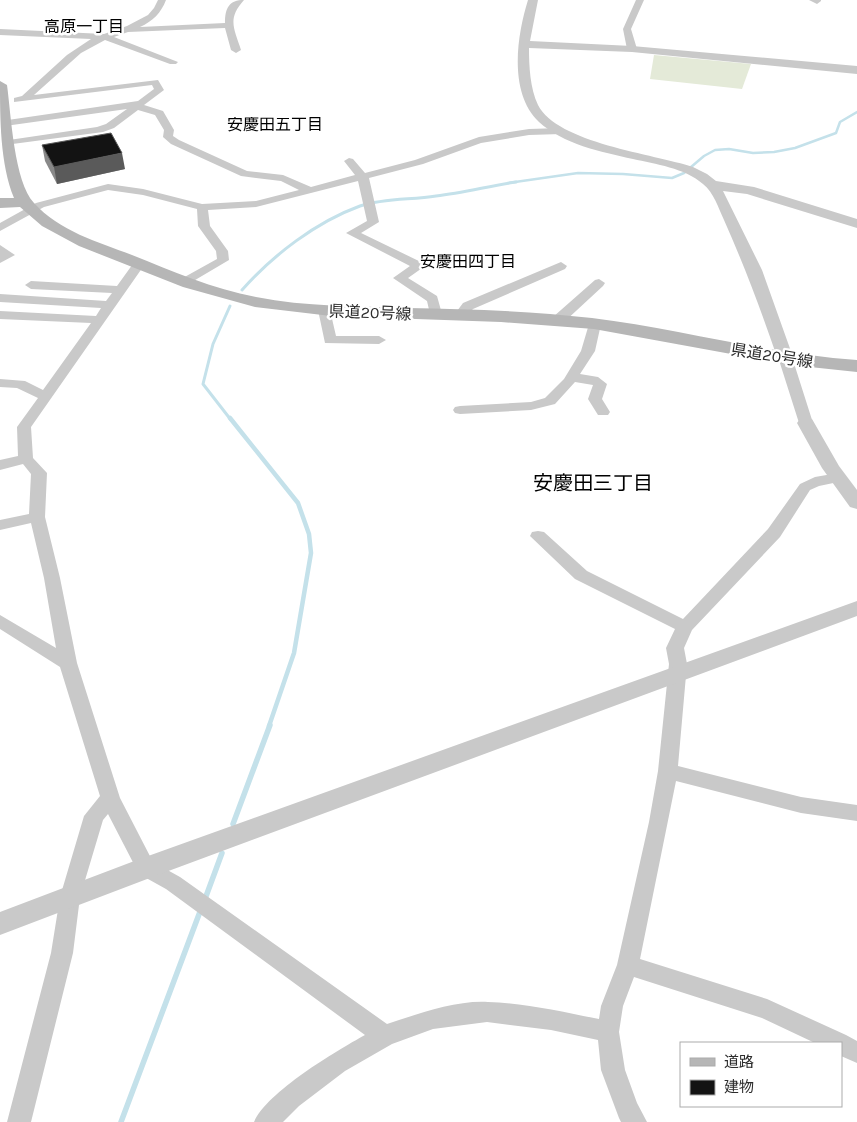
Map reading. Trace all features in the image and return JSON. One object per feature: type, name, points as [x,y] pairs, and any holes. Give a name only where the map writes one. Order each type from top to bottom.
[{"type":"main road","points":[[0,85],[10,102],[5,123],[6,146],[15,180],[27,206]]},
{"type":"main road","points":[[0,203],[27,206]]},
{"type":"main road","name":"県道20号線","points":[[27,206],[41,219],[63,232],[185,282],[239,299],[296,308],[324,310],[558,320],[595,324],[785,357],[857,366]]},
{"type":"street","points":[[10,102],[25,98],[85,46],[125,30],[157,12],[161,8],[162,0]]},
{"type":"street","points":[[236,50],[228,15],[230,8],[240,0]]},
{"type":"street","points":[[533,0],[523,34],[524,70],[533,106],[547,123],[561,131],[597,145],[687,171],[713,185],[749,190],[857,224]]},
{"type":"street","points":[[632,49],[628,29],[640,0]]},
{"type":"street","points":[[125,30],[229,24]]},
{"type":"street","points":[[0,32],[106,37],[172,62]]},
{"type":"street","points":[[0,43],[12,34]]},
{"type":"street","points":[[523,44],[632,49],[857,70]]},
{"type":"street","points":[[6,146],[99,130],[110,126],[159,90],[155,82],[10,102]]},
{"type":"street","points":[[5,123],[138,105],[158,113],[169,130],[168,136],[175,142],[245,174],[284,178],[309,190]]},
{"type":"street","points":[[0,228],[27,206],[40,205],[108,187],[143,192],[202,208],[256,204],[419,162],[495,136],[561,131]]},
{"type":"street","points":[[349,161],[363,177],[373,222],[352,233],[419,266],[399,278],[433,299],[436,314]]},
{"type":"street","points":[[713,185],[756,271],[806,423],[821,452],[857,503]]},
{"type":"street","points":[[185,282],[223,260],[222,250],[204,226],[202,208]]},
{"type":"street","points":[[0,249],[9,255],[0,259]]},
{"type":"street","points":[[139,264],[24,427],[26,459],[39,473],[37,517],[52,578],[68,663],[110,798],[146,868],[172,883],[239,933],[385,1036]]},
{"type":"street","points":[[460,315],[468,306],[561,266]]},
{"type":"street","points":[[558,320],[599,282]]},
{"type":"street","points":[[31,285],[119,290]]},
{"type":"street","points":[[0,298],[109,305]]},
{"type":"street","points":[[324,310],[330,340],[379,340]]},
{"type":"street","points":[[0,315],[99,320]]},
{"type":"street","points":[[460,410],[531,406],[550,401],[571,377],[588,351],[595,324]]},
{"type":"street","points":[[571,377],[593,380],[600,384],[595,399],[603,412]]},
{"type":"street","points":[[0,384],[20,384],[45,396]]},
{"type":"street","points":[[0,465],[26,459]]},
{"type":"street","points":[[635,1122],[628,1110],[613,1070],[608,1032],[612,1006],[628,965],[668,771],[678,664],[675,648],[685,627],[774,533],[805,487],[815,482],[838,478]]},
{"type":"street","points":[[0,524],[37,517]]},
{"type":"street","points":[[538,536],[581,575],[685,627]]},
{"type":"street","points":[[0,924],[146,868],[857,608]]},
{"type":"street","points":[[0,621],[68,663]]},
{"type":"street","points":[[668,771],[801,805],[857,813]]},
{"type":"street","points":[[19,1122],[62,953],[70,898],[94,816],[110,798]]},
{"type":"street","points":[[628,965],[767,1009],[835,1042]]},
{"type":"street","points":[[266,1122],[291,1098],[337,1063],[385,1036],[433,1019],[487,1012],[552,1020],[608,1032]]},
{"type":"street","points":[[842,1045],[857,1052]]},
{"type":"green space","points":[[654,55],[751,64],[742,89],[650,79]]},
{"type":"building","points":[[111,133],[122,153],[54,167],[42,145]]},
{"type":"waterway","points":[[508,183],[578,173],[672,178],[684,173],[704,156],[715,150],[729,149],[753,153],[795,148],[836,133],[840,122],[857,112]]},
{"type":"waterway","points":[[242,290],[267,264],[296,241],[327,221],[360,206],[379,202],[446,195],[516,182]]},
{"type":"waterway","points":[[230,306],[213,344],[203,384],[231,420]]},
{"type":"waterway","points":[[230,418],[298,503],[309,534],[311,553],[294,653],[269,726]]},
{"type":"waterway","points":[[233,824],[270,725]]},
{"type":"waterway","points":[[205,899],[222,853]]},
{"type":"waterway","points":[[121,1122],[201,909]]},
{"type":"district","name":"高原一丁目","points":[[84,26]]},
{"type":"district","name":"安慶田五丁目","points":[[275,124]]},
{"type":"district","name":"安慶田四丁目","points":[[468,261]]},
{"type":"district","name":"安慶田三丁目","points":[[593,483]]}]
